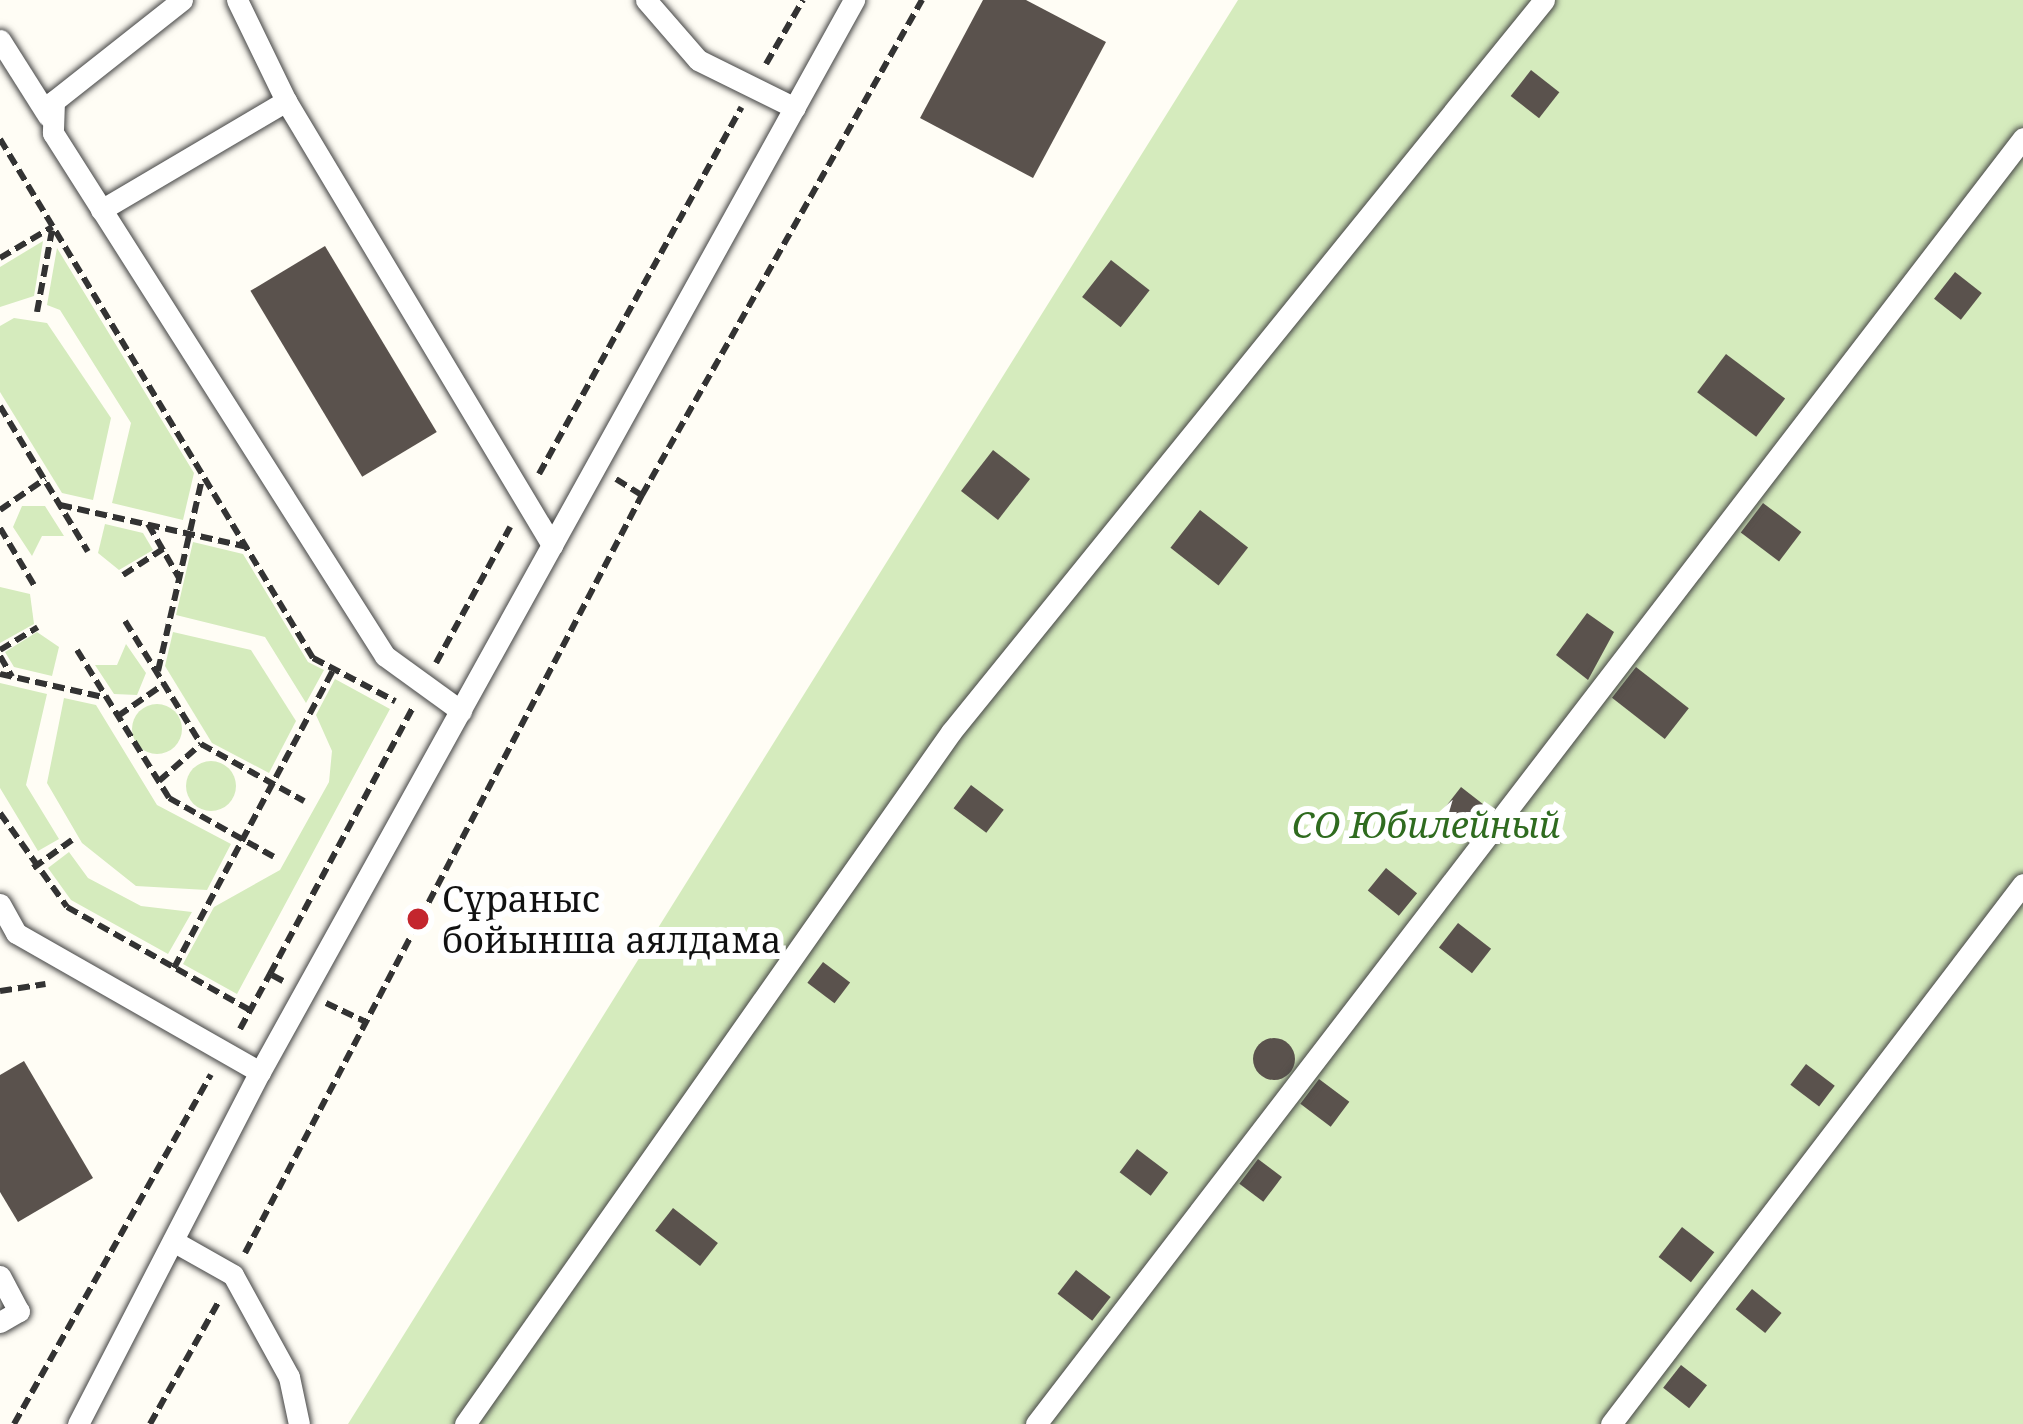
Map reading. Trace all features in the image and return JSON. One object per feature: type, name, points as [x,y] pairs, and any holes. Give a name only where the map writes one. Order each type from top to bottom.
[{"type":"lane","points":[[48,116],[182,0]]},
{"type":"lane","points":[[237,0],[286,101],[552,545]]},
{"type":"lane","points":[[646,0],[698,59],[795,108]]},
{"type":"lane","points":[[78,1424],[260,1072],[854,0]]},
{"type":"lane","points":[[465,1424],[952,733],[1544,0]]},
{"type":"lane","points":[[0,40],[101,210],[385,656],[461,711]]},
{"type":"lane","points":[[101,210],[286,101]]},
{"type":"lane","points":[[1036,1424],[2023,138]]},
{"type":"lane","points":[[1611,1424],[2023,884]]},
{"type":"lane","points":[[0,904],[8,938],[260,1072]]},
{"type":"lane","points":[[173,1241],[233,1276],[289,1376],[299,1424]]},
{"type":"lane","points":[[0,1276],[20,1311],[0,1322]]},
{"type":"path","points":[[14,1424],[270,974],[525,500],[803,0]]},
{"type":"path","points":[[150,1424],[233,1276],[642,496],[922,0]]},
{"type":"path","points":[[0,139],[313,658],[414,710]]},
{"type":"path","points":[[0,258],[52,226]]},
{"type":"path","points":[[37,312],[52,226]]},
{"type":"path","points":[[0,408],[88,552]]},
{"type":"path","points":[[158,672],[203,475]]},
{"type":"path","points":[[0,511],[45,479]]},
{"type":"path","points":[[60,505],[246,546]]},
{"type":"path","points":[[148,524],[180,579]]},
{"type":"path","points":[[1,532],[34,585]]},
{"type":"path","points":[[123,575],[163,549]]},
{"type":"path","points":[[125,621],[201,743],[304,801]]},
{"type":"path","points":[[12,677],[0,653],[38,627]]},
{"type":"path","points":[[76,650],[169,798],[274,857]]},
{"type":"path","points":[[174,968],[333,670]]},
{"type":"path","points":[[0,674],[106,698]]},
{"type":"path","points":[[118,716],[164,684]]},
{"type":"path","points":[[158,781],[201,743]]},
{"type":"path","points":[[0,813],[33,868],[67,907],[250,1010]]},
{"type":"path","points":[[33,868],[72,839]]},
{"type":"path","points":[[270,974],[366,1022]]},
{"type":"green space","name":"СО Юбилейный","points":[[1238,0],[2023,0],[2023,1424],[348,1424]]},
{"type":"green space","points":[[43,241],[34,296],[0,307],[0,267]]},
{"type":"green space","points":[[57,248],[194,473],[183,520],[112,503],[131,423],[60,310],[47,305]]},
{"type":"green space","points":[[14,318],[47,323],[111,418],[93,500],[62,493],[0,392],[0,326]]},
{"type":"green space","points":[[22,506],[45,506],[64,536],[42,536],[32,556],[13,527]]},
{"type":"green space","points":[[105,524],[143,533],[153,550],[119,570],[98,553]]},
{"type":"green space","points":[[193,542],[243,554],[308,662],[324,670],[306,703],[265,637],[176,615]]},
{"type":"green space","points":[[0,587],[30,594],[34,624],[0,643]]},
{"type":"green space","points":[[37,632],[59,647],[52,676],[14,667],[5,652]]},
{"type":"green space","points":[[173,632],[251,650],[296,721],[269,773],[212,743],[165,666]]},
{"type":"green space","points":[[126,644],[146,673],[137,695],[114,694],[95,665],[117,665]]},
{"type":"green space","points":[[335,679],[390,709],[237,994],[183,964],[214,907],[280,870],[329,782],[332,751],[316,715]]},
{"type":"green space","points":[[0,683],[47,694],[26,785],[59,839],[38,851],[0,788]]},
{"type":"green space","points":[[64,698],[96,705],[157,805],[231,844],[207,890],[136,886],[82,843],[47,783]]},
{"type":"green space","points":[[147,705],[167,705],[181,719],[181,739],[167,753],[147,753],[133,739],[133,719]]},
{"type":"green space","points":[[211,761],[229,768],[236,786],[229,804],[211,811],[193,804],[186,786],[193,768]]},
{"type":"green space","points":[[69,852],[88,878],[141,906],[192,912],[168,954],[71,900],[48,868]]},
{"type":"building","points":[[983,0],[1026,0],[1106,42],[1033,178],[920,118]]},
{"type":"building","points":[[1531,70],[1559,92],[1539,118],[1511,96]]},
{"type":"building","points":[[325,246],[437,432],[362,477],[250,291]]},
{"type":"building","points":[[1111,260],[1150,290],[1121,327],[1082,297]]},
{"type":"building","points":[[1955,272],[1982,293],[1961,320],[1934,299]]},
{"type":"building","points":[[1726,354],[1785,399],[1756,437],[1697,392]]},
{"type":"building","points":[[993,450],[1030,479],[998,520],[961,491]]},
{"type":"building","points":[[1763,503],[1801,532],[1779,561],[1741,533]]},
{"type":"building","points":[[1200,510],[1248,548],[1219,585],[1170,548]]},
{"type":"building","points":[[1587,613],[1614,632],[1588,680],[1556,655]]},
{"type":"building","points":[[1636,667],[1689,708],[1665,739],[1612,698]]},
{"type":"building","points":[[971,785],[1004,810],[986,833],[954,808]]},
{"type":"building","points":[[1461,787],[1485,806],[1466,831],[1441,812]]},
{"type":"building","points":[[1386,868],[1417,893],[1399,916],[1368,891]]},
{"type":"building","points":[[1458,923],[1491,949],[1472,973],[1439,947]]},
{"type":"building","points":[[823,962],[850,982],[835,1003],[807,983]]},
{"type":"building","points":[[1274,1038],[1289,1044],[1295,1059],[1289,1074],[1274,1080],[1259,1074],[1253,1059],[1259,1044]]},
{"type":"building","points":[[24,1061],[93,1178],[18,1222],[0,1192],[0,1075]]},
{"type":"building","points":[[1806,1064],[1835,1086],[1819,1106],[1790,1085]]},
{"type":"building","points":[[1319,1079],[1349,1102],[1331,1127],[1300,1104]]},
{"type":"building","points":[[1137,1149],[1168,1172],[1151,1196],[1120,1172]]},
{"type":"building","points":[[1258,1159],[1282,1177],[1263,1202],[1239,1184]]},
{"type":"building","points":[[673,1208],[718,1243],[700,1266],[655,1231]]},
{"type":"building","points":[[1682,1227],[1714,1252],[1691,1282],[1659,1257]]},
{"type":"building","points":[[1076,1270],[1111,1297],[1092,1321],[1058,1294]]},
{"type":"building","points":[[1752,1289],[1782,1313],[1765,1333],[1736,1309]]},
{"type":"building","points":[[1681,1365],[1707,1385],[1689,1408],[1663,1388]]},
{"type":"place","name":"Сұраныс бойынша аялдама","points":[[418,919]]}]
